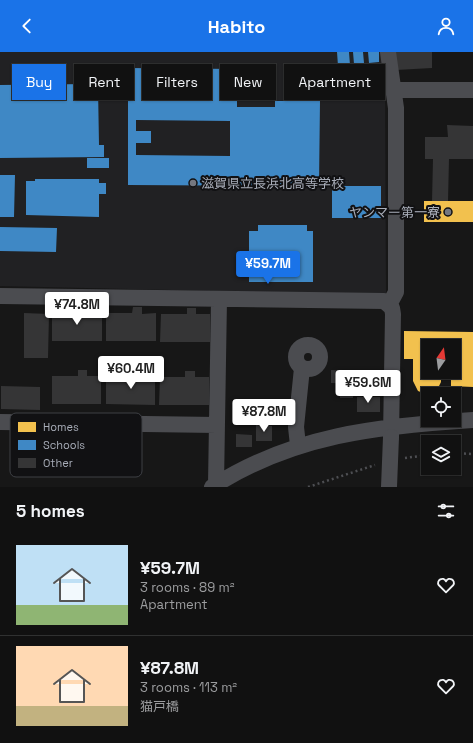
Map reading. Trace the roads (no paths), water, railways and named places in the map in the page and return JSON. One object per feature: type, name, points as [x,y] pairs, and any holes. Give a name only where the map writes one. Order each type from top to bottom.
[{"type":"street","points":[[388,52],[392,90],[396,108],[396,292],[390,305],[393,314],[392,432],[389,487]]},
{"type":"street","points":[[392,90],[473,90]]},
{"type":"street","points":[[0,296],[380,300],[390,305]]},
{"type":"street","points":[[214,486],[217,425],[219,299]]},
{"type":"street","points":[[298,445],[296,427],[302,368]]},
{"type":"street","points":[[214,486],[258,462],[298,445],[344,433],[392,432],[473,420]]},
{"type":"street","points":[[0,422],[10,422]]},
{"type":"street","points":[[142,424],[217,425]]},
{"type":"place","name":"滋賀県立長浜北高等学校","points":[[193,183]]},
{"type":"place","name":"ヤンマー第一寮","points":[[448,212]]}]
